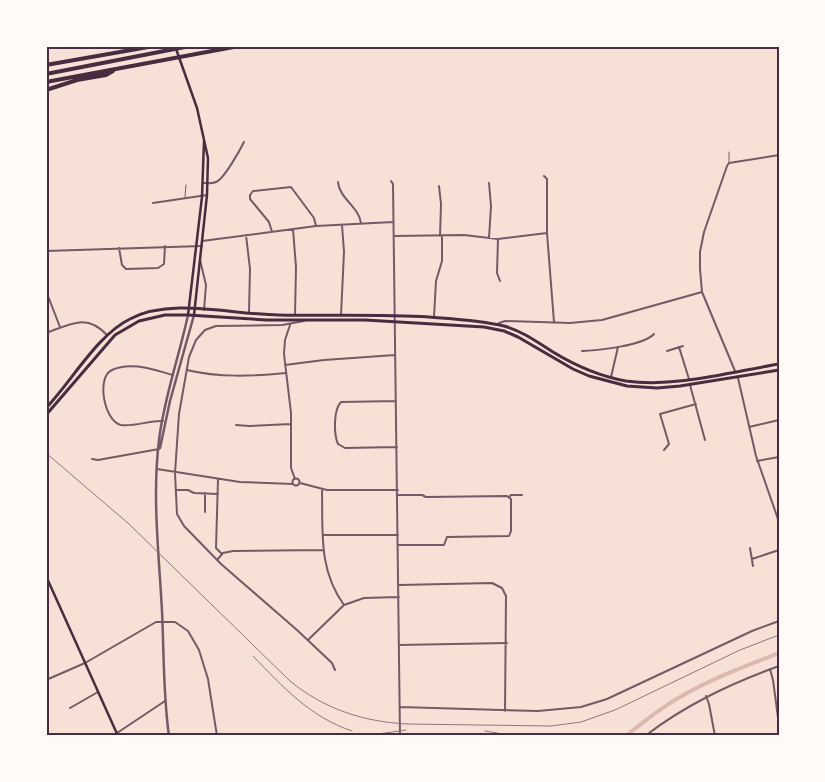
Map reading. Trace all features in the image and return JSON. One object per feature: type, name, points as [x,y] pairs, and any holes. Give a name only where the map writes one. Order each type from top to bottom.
[{"type":"highway","points":[[46,66],[154,46]]},
{"type":"highway","points":[[46,74],[190,46]]},
{"type":"highway","points":[[46,82],[239,46]]},
{"type":"highway","points":[[46,92],[77,80],[106,74],[119,68]]},
{"type":"main road","points":[[175,46],[197,108],[207,148],[208,183],[194,315]]},
{"type":"main road","points":[[188,315],[202,197],[204,137]]},
{"type":"main road","points":[[46,408],[108,335],[121,324],[143,313],[157,310],[195,309],[249,314],[295,315],[395,315],[472,320],[520,332],[583,369],[627,381],[658,382],[690,379],[779,364]]},
{"type":"main road","points":[[46,415],[105,344],[122,329],[148,318],[188,315],[249,320],[395,322],[471,326],[504,331],[525,340],[580,373],[611,384],[643,388],[690,384],[779,370]]},
{"type":"main road","points":[[46,576],[118,734]]},
{"type":"street","points":[[203,183],[219,180],[233,162],[244,142]]},
{"type":"street","points":[[779,155],[729,163],[716,196],[702,242],[700,261],[702,292],[735,371],[757,461],[779,522]]},
{"type":"street","points":[[544,176],[547,179],[547,233],[554,322]]},
{"type":"street","points":[[391,181],[393,184],[396,355],[400,736]]},
{"type":"street","points":[[338,182],[339,189],[358,214],[360,223]]},
{"type":"street","points":[[489,183],[491,206],[489,238]]},
{"type":"street","points":[[434,318],[436,282],[442,261],[439,186]]},
{"type":"street","points":[[272,232],[270,222],[250,199],[250,195],[253,192],[290,187],[314,218],[316,226]]},
{"type":"street","points":[[153,203],[207,195]]},
{"type":"street","points":[[202,241],[316,226],[393,222]]},
{"type":"street","points":[[341,315],[344,252],[342,224]]},
{"type":"street","points":[[293,229],[296,267],[295,315]]},
{"type":"street","points":[[394,236],[464,235],[498,239],[547,233]]},
{"type":"street","points":[[246,235],[250,269],[249,314]]},
{"type":"street","points":[[498,239],[497,273],[500,281]]},
{"type":"street","points":[[119,248],[122,265],[126,269],[149,269],[163,266],[165,246]]},
{"type":"street","points":[[46,251],[202,246]]},
{"type":"street","points":[[200,260],[206,285],[204,310]]},
{"type":"street","points":[[46,291],[60,327]]},
{"type":"street","points":[[497,325],[505,322],[570,323],[602,320],[702,292]]},
{"type":"street","points":[[169,736],[156,522],[157,469],[159,444],[188,315]]},
{"type":"street","points":[[164,421],[194,315]]},
{"type":"street","points":[[314,320],[290,325],[216,326],[205,330],[198,336],[192,348],[179,414],[175,472],[176,490],[178,518],[190,532],[217,560],[308,640],[332,663],[335,670]]},
{"type":"street","points":[[46,333],[60,327],[89,322],[97,325],[108,335]]},
{"type":"street","points":[[290,325],[284,346],[291,424],[291,468],[295,479],[293,484]]},
{"type":"street","points":[[582,351],[618,347],[648,339],[654,334]]},
{"type":"street","points":[[667,352],[683,346]]},
{"type":"street","points":[[611,378],[618,347]]},
{"type":"street","points":[[679,347],[690,379]]},
{"type":"street","points":[[285,365],[396,355]]},
{"type":"street","points":[[164,421],[121,425],[113,421],[107,411],[103,385],[104,379],[110,371],[126,367],[139,367],[173,375]]},
{"type":"street","points":[[187,370],[246,376],[286,373]]},
{"type":"street","points":[[690,384],[705,440]]},
{"type":"street","points":[[396,400],[341,402],[337,408],[336,438],[338,444],[345,448],[397,447]]},
{"type":"street","points":[[664,450],[669,444],[660,414],[696,404]]},
{"type":"street","points":[[748,427],[779,420]]},
{"type":"street","points":[[236,425],[291,424]]},
{"type":"street","points":[[92,459],[98,460],[159,449]]},
{"type":"street","points":[[757,461],[779,457]]},
{"type":"street","points":[[157,469],[248,483],[293,484],[296,486],[300,482]]},
{"type":"street","points":[[218,479],[216,548],[222,554]]},
{"type":"street","points":[[295,479],[322,489],[398,490]]},
{"type":"street","points":[[322,489],[323,550],[328,578],[335,593],[344,605]]},
{"type":"street","points":[[176,490],[218,494]]},
{"type":"street","points":[[204,493],[205,512]]},
{"type":"street","points":[[398,495],[422,495],[426,497],[509,497],[511,495],[522,495]]},
{"type":"street","points":[[398,545],[444,545],[448,537],[509,536],[511,531],[511,501],[509,497]]},
{"type":"street","points":[[323,535],[398,535]]},
{"type":"street","points":[[750,548],[753,566]]},
{"type":"street","points":[[217,560],[222,554],[233,551],[323,550]]},
{"type":"street","points":[[752,558],[779,550]]},
{"type":"street","points":[[399,585],[492,583],[499,585],[505,591],[505,711]]},
{"type":"street","points":[[308,640],[344,605],[364,598],[399,597]]},
{"type":"street","points":[[46,680],[85,662],[156,622],[171,620],[188,631],[196,643],[204,665],[217,736]]},
{"type":"street","points":[[400,708],[552,711],[582,707],[752,631],[779,621]]},
{"type":"street","points":[[399,644],[506,643]]},
{"type":"street","points":[[645,736],[675,714],[706,696],[779,666]]},
{"type":"street","points":[[770,669],[779,725]]},
{"type":"street","points":[[70,708],[98,692]]},
{"type":"street","points":[[706,696],[715,736]]},
{"type":"street","points":[[118,734],[166,701]]},
{"type":"lane","points":[[729,152],[729,163]]},
{"type":"lane","points":[[185,199],[186,185]]},
{"type":"waterway","points":[[626,736],[659,710],[692,690],[728,673],[779,653]]},
{"type":"railway","points":[[46,453],[129,524],[290,681],[317,699],[360,717],[408,724],[551,726],[581,722],[615,710],[740,650],[779,635]]},
{"type":"railway","points":[[253,656],[298,700],[323,718],[352,731]]},
{"type":"railway","points":[[364,736],[406,730]]},
{"type":"railway","points":[[485,731],[515,736]]}]
